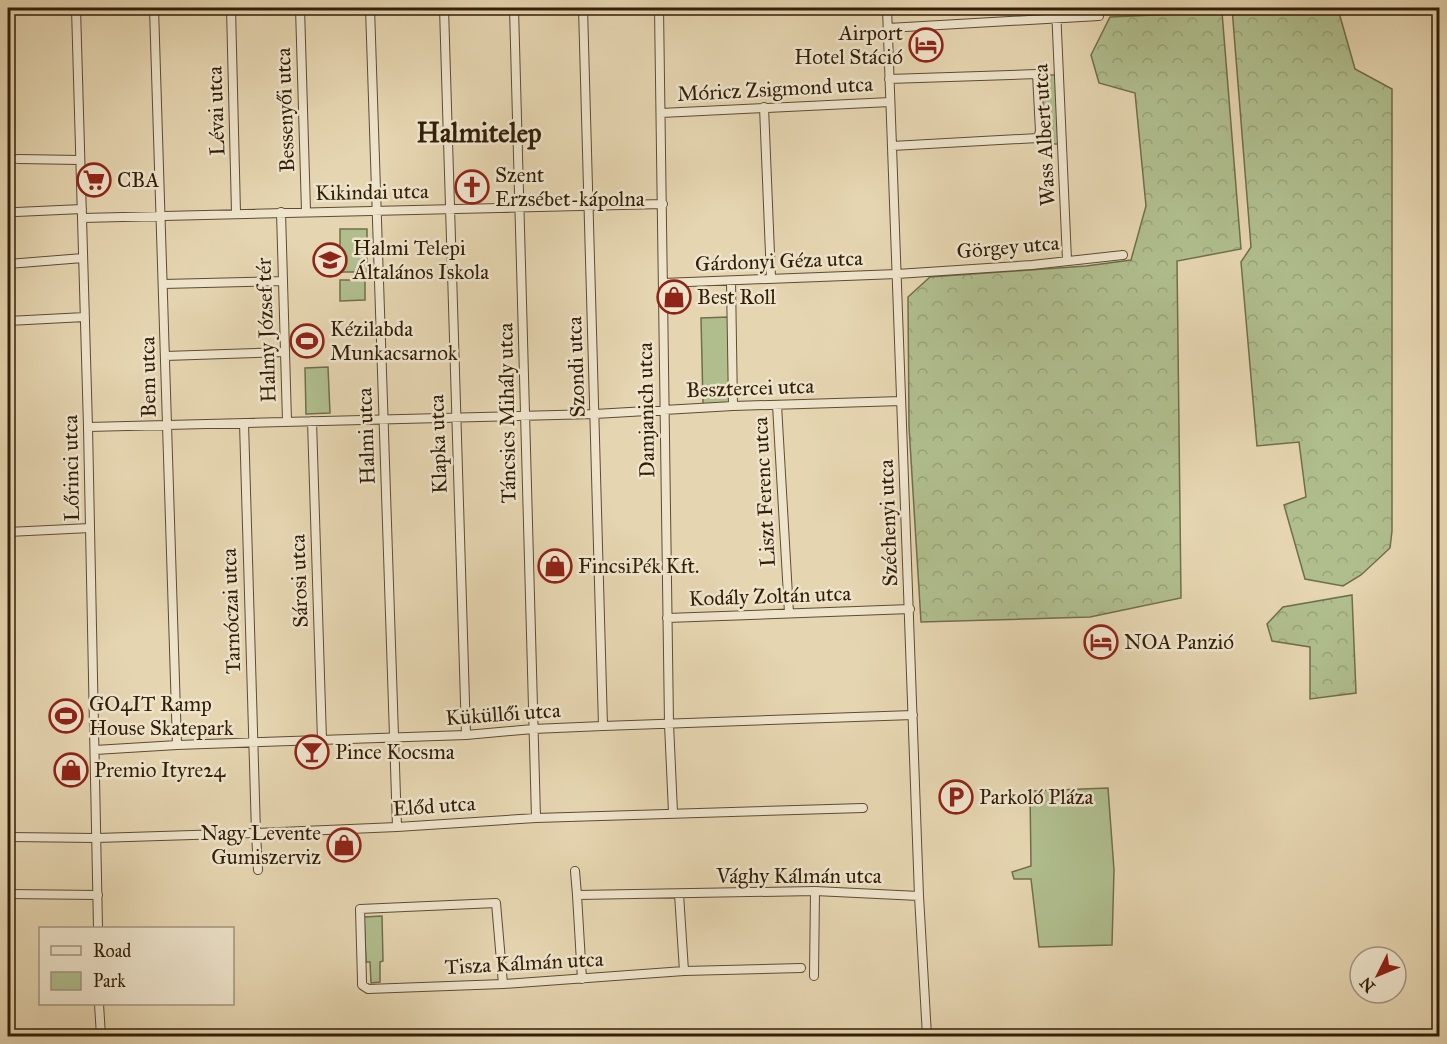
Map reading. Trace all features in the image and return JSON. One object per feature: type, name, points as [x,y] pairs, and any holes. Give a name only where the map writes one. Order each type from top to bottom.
[{"type":"street","points":[[76,8],[134,8]]},
{"type":"street","name":"Lőrinci utca","points":[[76,8],[88,427],[98,927]]},
{"type":"street","name":"Bem utca","points":[[154,8],[177,745]]},
{"type":"street","name":"Lévai utca","points":[[231,8],[237,213]]},
{"type":"street","name":"Bessenyői utca","points":[[300,8],[306,211]]},
{"type":"street","name":"Halmi utca","points":[[370,8],[397,827]]},
{"type":"street","name":"Klapka utca","points":[[444,8],[466,735]]},
{"type":"street","name":"Táncsics Mihály utca","points":[[514,8],[536,818]]},
{"type":"street","name":"Szondi utca","points":[[583,8],[603,726]]},
{"type":"street","name":"Damjanich utca","points":[[659,8],[667,618],[673,812]]},
{"type":"street","name":"Széchenyi utca","points":[[887,8],[919,896],[927,1036]]},
{"type":"street","name":"Wass Albert utca","points":[[1056,8],[1067,260]]},
{"type":"street","points":[[888,28],[1099,16]]},
{"type":"street","points":[[889,79],[1037,74],[1040,131],[1038,138],[892,146]]},
{"type":"street","name":"Móricz Zsigmond utca","points":[[661,113],[890,102]]},
{"type":"street","points":[[764,107],[771,278]]},
{"type":"street","points":[[18,159],[80,160]]},
{"type":"street","name":"Kikindai utca","points":[[82,218],[376,209],[663,204]]},
{"type":"street","points":[[16,212],[82,208]]},
{"type":"street","name":"Halmy József tér","points":[[281,212],[287,422],[383,419]]},
{"type":"street","name":"Görgey utca","points":[[897,274],[1032,265],[1123,255]]},
{"type":"street","points":[[8,264],[83,258]]},
{"type":"street","name":"Gárdonyi Géza utca","points":[[663,283],[897,274]]},
{"type":"street","points":[[163,284],[283,281]]},
{"type":"street","points":[[731,281],[733,406]]},
{"type":"street","points":[[8,321],[85,316]]},
{"type":"street","points":[[165,356],[285,352]]},
{"type":"street","name":"Besztercei utca","points":[[383,419],[595,414],[733,406],[901,401]]},
{"type":"street","name":"Liszt Ferenc utca","points":[[777,405],[789,613]]},
{"type":"street","name":"Sárosi utca","points":[[312,421],[322,740]]},
{"type":"street","points":[[88,427],[287,422]]},
{"type":"street","name":"Tarnóczai utca","points":[[244,423],[258,870]]},
{"type":"street","points":[[8,532],[90,528]]},
{"type":"street","name":"Kodály Zoltán utca","points":[[667,618],[910,609]]},
{"type":"street","name":"Küküllői utca","points":[[95,750],[466,735],[603,726],[913,715]]},
{"type":"street","name":"Előd utca","points":[[8,837],[97,838],[256,833],[673,812],[864,807]]},
{"type":"street","points":[[575,871],[582,979]]},
{"type":"street","points":[[814,976],[815,891]]},
{"type":"street","name":"Vághy Kálmán utca","points":[[577,896],[815,891],[919,896]]},
{"type":"street","points":[[8,894],[98,895]]},
{"type":"street","points":[[679,894],[684,971]]},
{"type":"street","name":"Tisza Kálmán utca","points":[[503,984],[496,903],[360,909],[362,981],[365,988],[503,984],[684,971],[801,968]]},
{"type":"street","points":[[99,1005],[101,1036]]},
{"type":"green space","points":[[1232,8],[1391,8],[1390,14],[1338,9],[1355,69],[1392,89],[1392,531],[1390,548],[1361,575],[1343,586],[1305,579],[1284,505],[1306,497],[1299,442],[1257,446],[1241,262],[1251,247]]},
{"type":"green space","points":[[1222,12],[1241,249],[1177,261],[1181,598],[1090,617],[921,622],[909,427],[908,297],[930,277],[1086,266],[1131,260],[1146,206],[1135,93],[1099,83],[1091,55],[1110,17]]},
{"type":"green space","points":[[1039,75],[1056,75],[1058,144],[1052,144],[1044,139]]},
{"type":"green space","points":[[340,229],[367,229],[367,272],[340,272]]},
{"type":"green space","points":[[340,280],[365,280],[365,300],[340,301]]},
{"type":"green space","points":[[729,317],[731,403],[703,404],[701,318]]},
{"type":"green space","points":[[328,367],[330,413],[306,414],[305,368]]},
{"type":"green space","points":[[1352,595],[1356,693],[1310,699],[1310,647],[1272,641],[1267,624],[1283,607]]},
{"type":"green space","points":[[1108,788],[1114,870],[1112,945],[1039,947],[1031,879],[1014,879],[1012,872],[1031,866],[1030,791]]},
{"type":"green space","points":[[382,916],[383,961],[380,962],[380,982],[371,983],[370,962],[366,962],[364,917]]},
{"type":"railway","points":[[8,42],[14,8]]},
{"type":"place","name":"Airport Hotel Stáció","points":[[926,45]]},
{"type":"place","name":"CBA","points":[[94,180]]},
{"type":"place","name":"Szent Erzsébet-kápolna","points":[[472,187]]},
{"type":"place","name":"Halmi Telepi Általános Iskola","points":[[330,260]]},
{"type":"place","name":"Best Roll","points":[[674,297]]},
{"type":"place","name":"Kézilabda Munkacsarnok","points":[[307,341]]},
{"type":"place","name":"FincsiPék Kft.","points":[[555,566]]},
{"type":"place","name":"NOA Panzió","points":[[1101,642]]},
{"type":"place","name":"GO4IT Ramp House Skatepark","points":[[66,716]]},
{"type":"place","name":"Pince Kocsma","points":[[312,752]]},
{"type":"place","name":"Premio Ityre24","points":[[71,770]]},
{"type":"place","name":"Parkoló Pláza","points":[[956,797]]},
{"type":"place","name":"Nagy Levente Gumiszerviz","points":[[344,845]]},
{"type":"district","name":"Halmitelep","points":[[479,132]]}]
